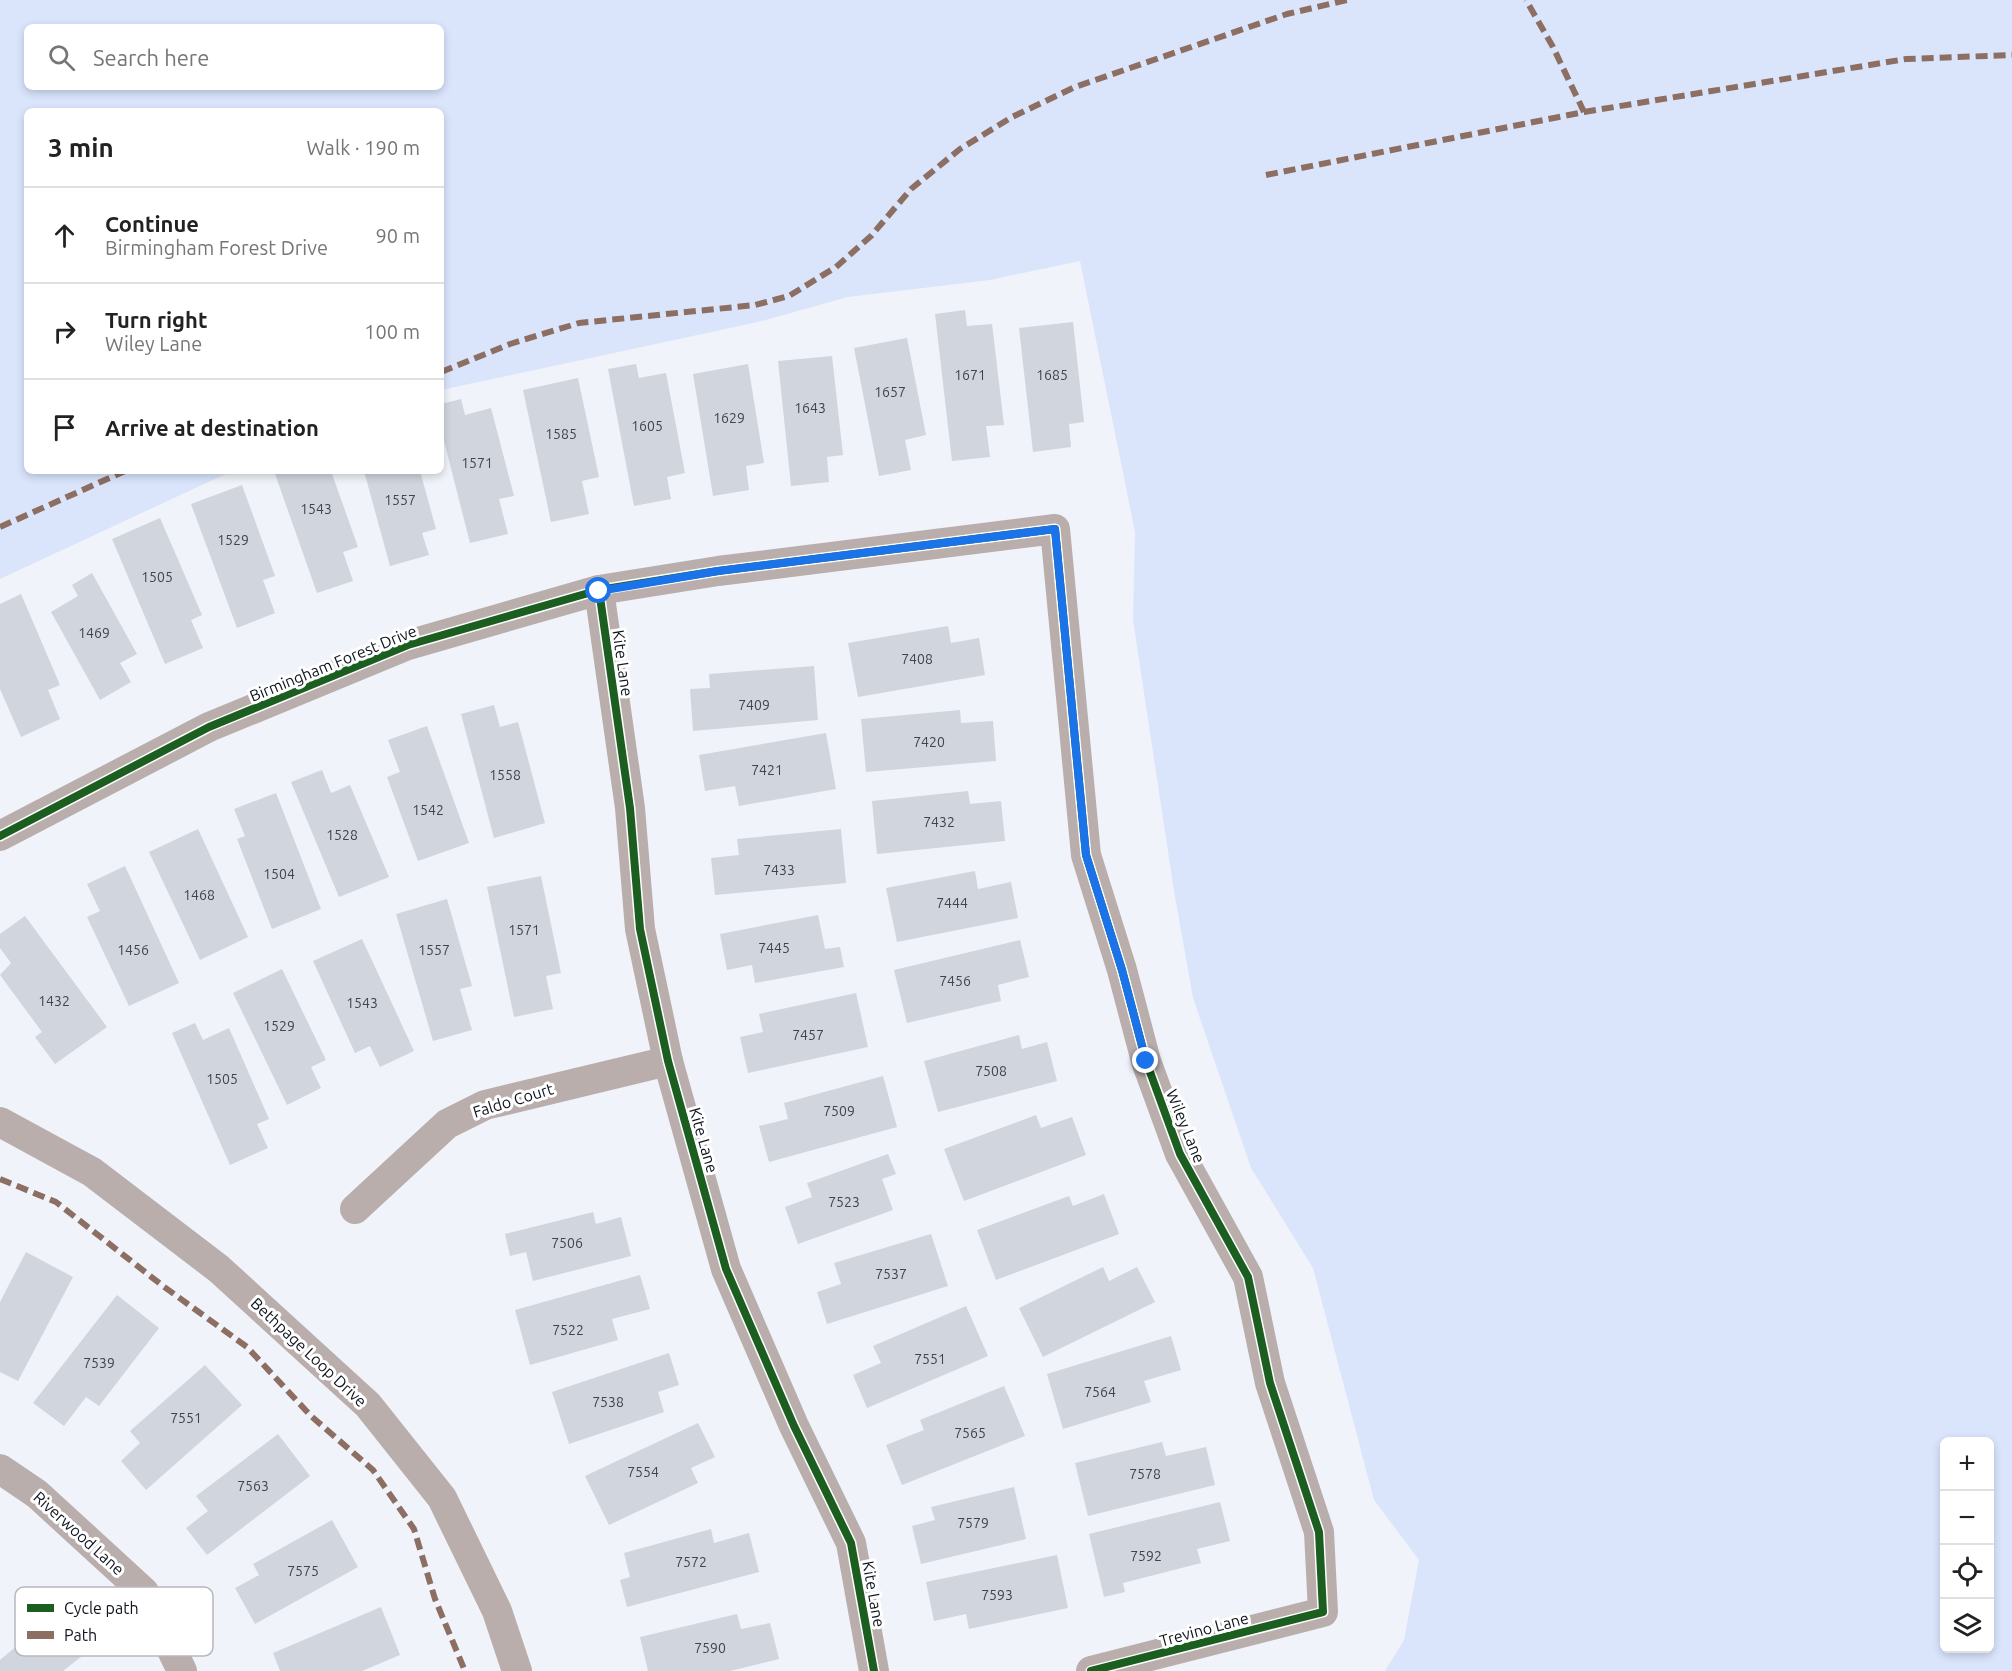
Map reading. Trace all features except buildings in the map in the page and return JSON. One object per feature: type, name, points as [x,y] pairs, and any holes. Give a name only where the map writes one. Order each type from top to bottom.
[{"type":"street","name":"Birmingham Forest Drive","points":[[0,836],[209,727],[408,645],[599,591],[718,571],[1055,529]]},
{"type":"street","name":"Wiley Lane","points":[[1055,529],[1086,855],[1122,970],[1146,1061],[1180,1154],[1248,1277],[1270,1383],[1319,1532],[1323,1612]]},
{"type":"street","name":"Kite Lane","points":[[599,591],[630,808],[640,929],[668,1060],[726,1269],[794,1426],[851,1543],[873,1671]]},
{"type":"street","name":"Faldo Court","points":[[355,1209],[447,1124],[485,1105],[668,1060]]},
{"type":"street","name":"Bethpage Loop Drive","points":[[0,1122],[92,1172],[210,1262],[368,1404],[442,1498],[497,1611],[517,1671]]},
{"type":"street","name":"Riverwood Lane","points":[[0,1469],[37,1494],[139,1587]]},
{"type":"street","name":"Trevino Lane","points":[[1091,1671],[1323,1612]]},
{"type":"street","name":"Riverwood Lane","points":[[175,1656],[182,1671]]},
{"type":"shaded area","points":[[0,0],[2012,0],[2012,1671],[1385,1671],[1404,1640],[1419,1560],[1374,1500],[1313,1268],[1251,1168],[1193,998],[1174,891],[1133,620],[1135,532],[1080,261],[990,280],[848,297],[758,322],[444,389],[444,108],[24,108],[24,474],[226,474],[0,579]]},
{"type":"marked path","points":[[444,371],[510,344],[579,323],[755,305],[789,296],[836,267],[871,236],[911,189],[960,149],[1012,117],[1075,87],[1287,14],[1347,0]]},
{"type":"marked path","points":[[1266,175],[1584,112],[1553,47],[1526,0]]},
{"type":"marked path","points":[[1584,112],[1906,59],[2012,55]]},
{"type":"marked path","points":[[0,527],[118,474]]},
{"type":"marked path","points":[[0,1179],[56,1202],[163,1286],[247,1347],[311,1416],[373,1470],[414,1529],[435,1599],[465,1671]]},
{"type":"cycle path","points":[[0,836],[209,727],[408,645],[599,590],[718,571],[1055,529],[1086,855],[1122,970],[1146,1061],[1180,1154],[1248,1277],[1270,1383],[1319,1532],[1323,1612],[1091,1671]]},
{"type":"cycle path","points":[[599,590],[630,808],[640,929],[668,1061],[726,1269],[794,1426],[851,1543],[874,1671]]},
{"type":"route","points":[[599,591],[718,571],[1055,529],[1076,722],[1086,855],[1122,970],[1146,1061]]}]
